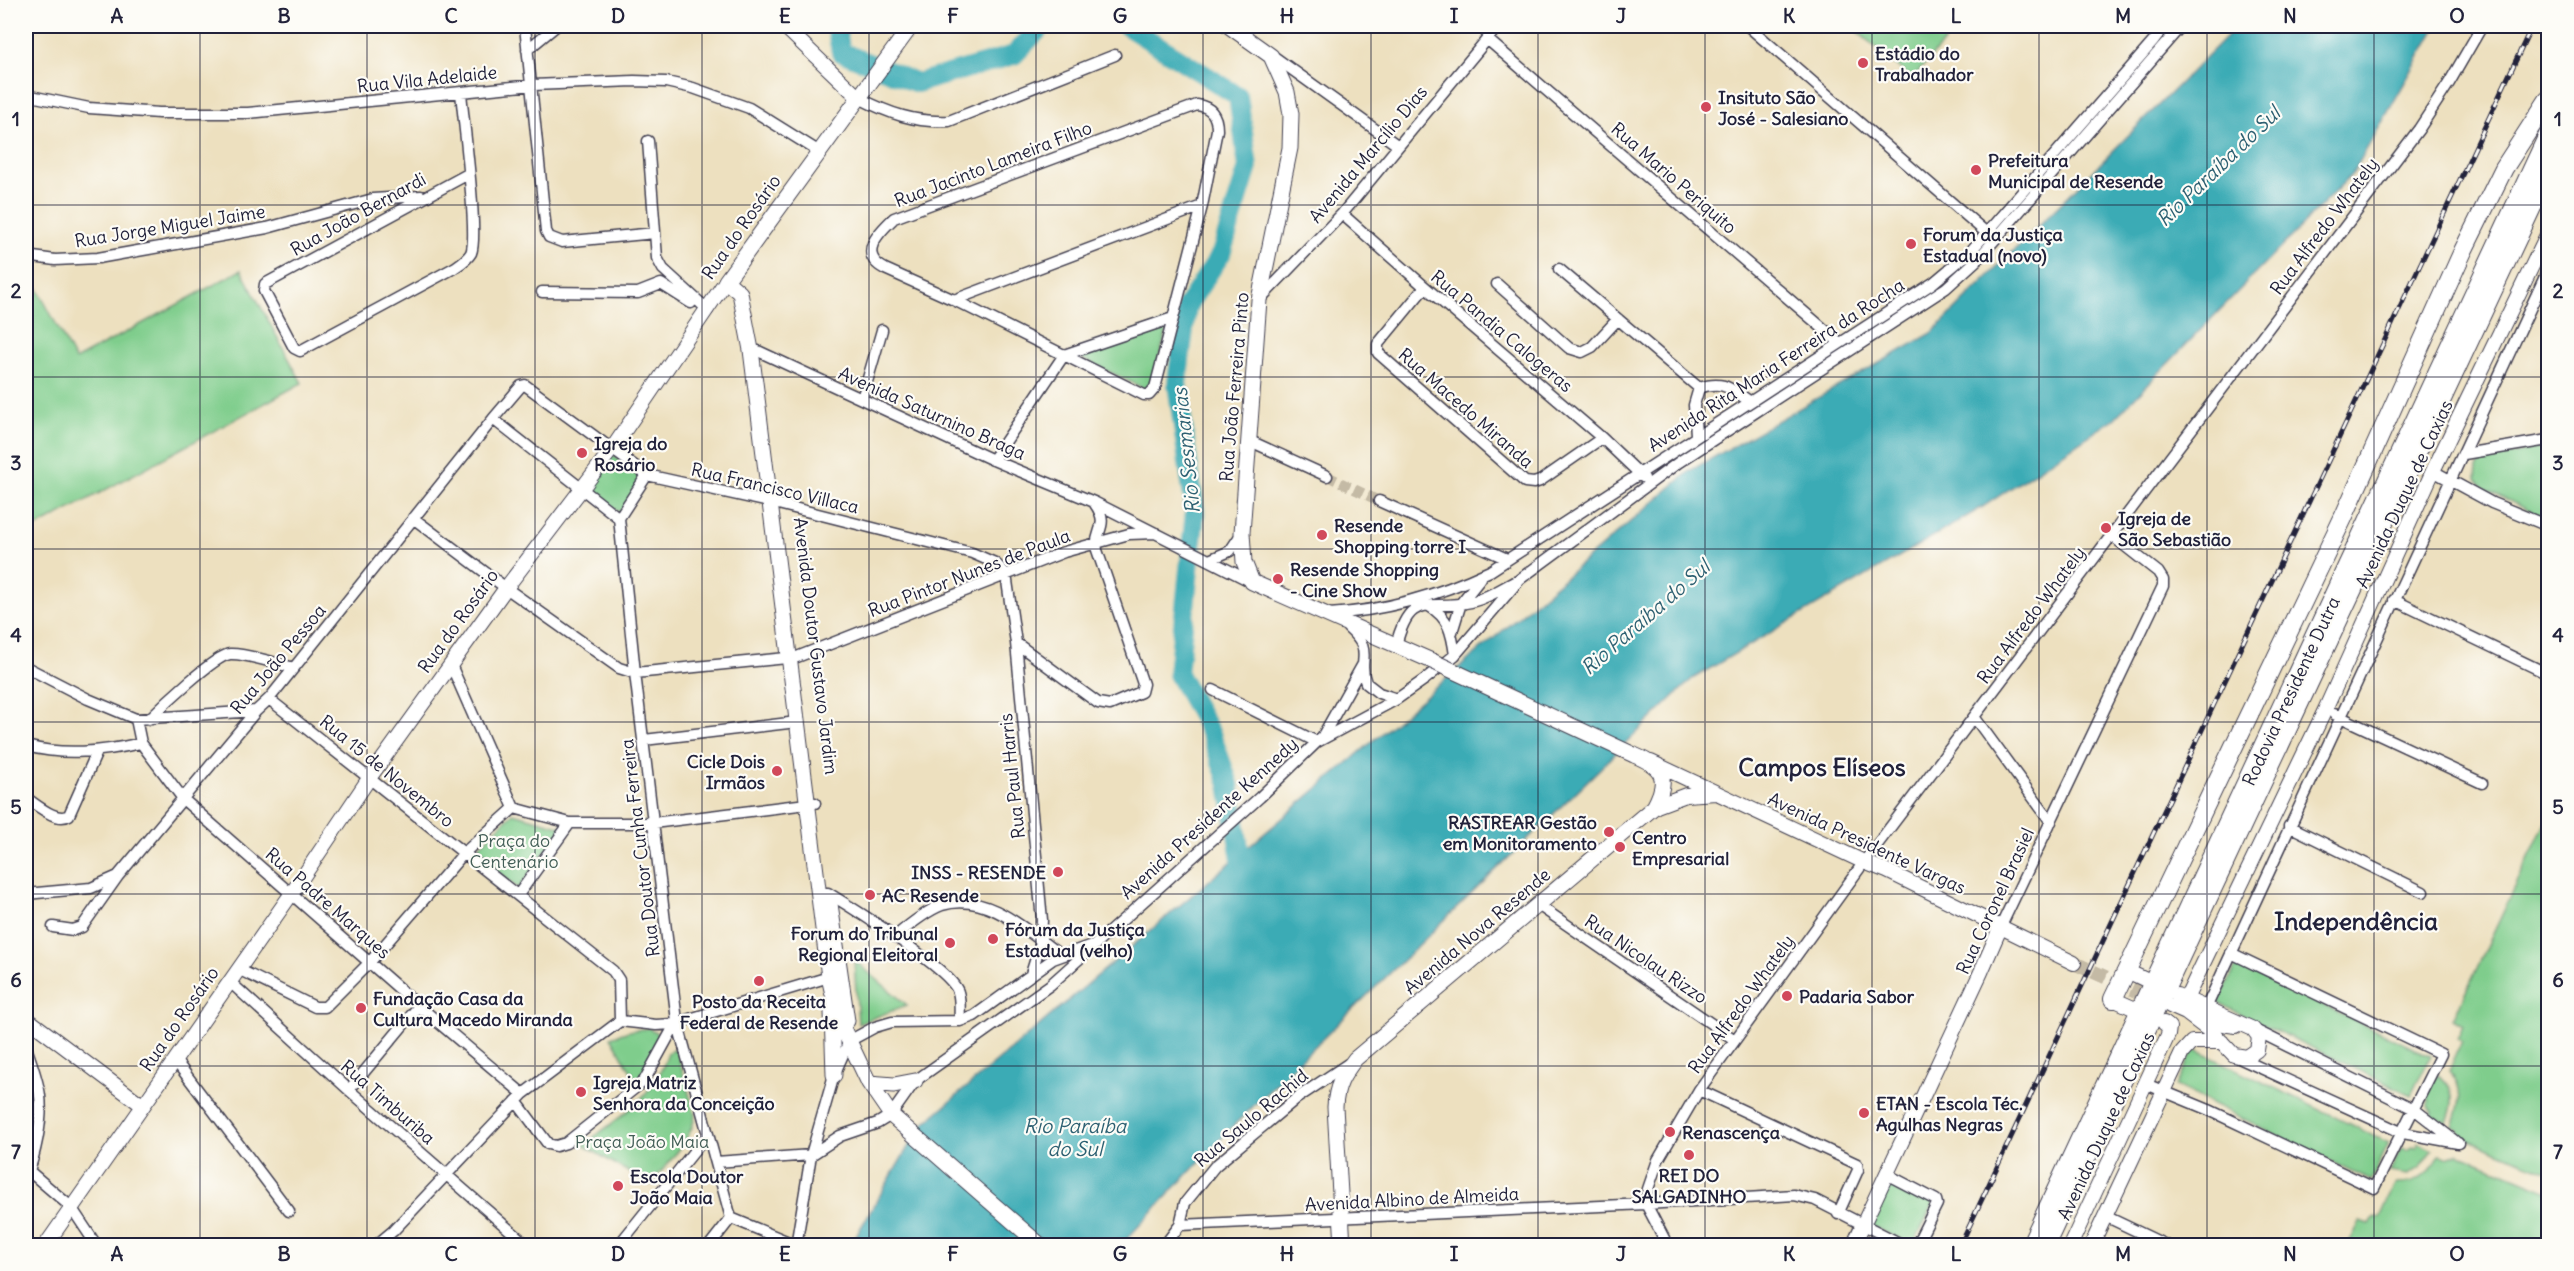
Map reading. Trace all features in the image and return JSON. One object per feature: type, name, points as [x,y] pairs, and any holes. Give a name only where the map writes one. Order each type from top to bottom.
[{"type":"highway","points":[[2113,999],[2343,518],[2463,251],[2504,168],[2548,100]]},
{"type":"highway","name":"Rodovia Presidente Dutra","points":[[2030,1245],[2548,135]]},
{"type":"highway","name":"Rodovia Presidente Dutra","points":[[2045,1245],[2548,173]]},
{"type":"highway","points":[[2340,584],[2343,518]]},
{"type":"main road","name":"Rua do Rosário","points":[[726,280],[911,26]]},
{"type":"main road","points":[[1229,26],[1271,56]]},
{"type":"main road","name":"Rua João Ferreira Pinto","points":[[1252,582],[1244,562],[1242,533],[1259,300],[1290,148],[1291,114],[1287,92],[1271,56]]},
{"type":"main road","name":"Avenida Doutor Gustavo Jardim","points":[[741,261],[823,893],[829,977],[839,1020],[869,1083],[891,1115],[1041,1245]]},
{"type":"main road","name":"Avenida Doutor Gustavo Jardim","points":[[726,280],[740,293],[754,351]]},
{"type":"main road","points":[[1252,582],[1649,761],[1662,774],[1664,781],[1661,794],[1654,807]]},
{"type":"main road","name":"Avenida Doutor Gustavo Jardim","points":[[793,658],[797,722],[812,804]]},
{"type":"main road","name":"Avenida Nova Resende","points":[[1340,1219],[1335,1092],[1343,1074],[1355,1059],[1654,807]]},
{"type":"main road","name":"Avenida Doutor Gustavo Jardim","points":[[823,893],[846,1010],[848,1039]]},
{"type":"main road","points":[[832,997],[834,1075]]},
{"type":"main road","points":[[869,1083],[894,1085],[915,1081]]},
{"type":"main road","points":[[1340,1219],[1342,1245]]},
{"type":"street","points":[[525,26],[526,50],[533,85],[546,231],[549,237],[562,242],[655,233]]},
{"type":"street","points":[[526,50],[556,26]]},
{"type":"street","points":[[784,26],[886,112],[910,119],[949,121],[1115,55]]},
{"type":"street","name":"Avenida Marcílio Dias","points":[[1259,300],[1342,214],[1498,26]]},
{"type":"street","points":[[1748,26],[1991,236]]},
{"type":"street","name":"Avenida Rita Maria Ferreira da Rocha","points":[[1455,655],[1520,579],[1648,484],[1946,288],[1978,259],[1991,236],[2164,26]]},
{"type":"street","name":"Avenida Rita Maria Ferreira da Rocha","points":[[1325,615],[1352,613],[1422,598],[1452,589],[1490,571],[1933,283],[1991,236],[2181,26]]},
{"type":"street","name":"Rua Alfredo Whately","points":[[1646,1204],[1648,1189],[1658,1160],[1699,1090],[1864,862],[2419,129],[2450,83],[2482,26]]},
{"type":"street","name":"Rua Mario Periquito","points":[[1487,39],[1840,343]]},
{"type":"street","points":[[1271,56],[1397,146]]},
{"type":"street","name":"Rua Vila Adelaide","points":[[26,95],[89,108],[207,114],[248,113],[533,85],[666,82],[693,88],[749,108],[818,151]]},
{"type":"street","points":[[461,92],[468,174]]},
{"type":"street","name":"Rua Jacinto Lameira Filho","points":[[1173,318],[1155,388],[1149,394],[1144,394],[954,300],[885,269],[875,262],[871,253],[873,241],[894,218],[1197,105],[1206,106],[1217,120],[1202,206]]},
{"type":"street","points":[[648,141],[655,233],[660,264],[704,308]]},
{"type":"street","name":"Rua João Bernardi","points":[[468,174],[473,247],[470,255],[454,268],[300,351],[292,346],[264,291],[265,284],[424,196],[468,174]]},
{"type":"street","name":"Rua Jorge Miguel Jaime","points":[[26,256],[55,260],[98,258],[267,228],[373,199],[424,196]]},
{"type":"street","points":[[954,300],[1202,206]]},
{"type":"street","points":[[993,460],[1064,355],[1173,318],[1202,206]]},
{"type":"street","name":"Rua Pandia Calogeras","points":[[1342,214],[1602,438],[1641,473],[1648,484]]},
{"type":"street","name":"Avenida Duque de Caxias","points":[[2178,1000],[2325,710],[2433,471],[2548,233]]},
{"type":"street","points":[[1559,269],[1700,388]]},
{"type":"street","name":"Avenida Duque de Caxias","points":[[2206,1008],[2548,270]]},
{"type":"street","name":"Rua do Rosário","points":[[45,1245],[292,893],[370,777],[506,588],[612,449],[704,308],[726,280]]},
{"type":"street","points":[[1497,284],[1569,348],[1582,352],[1592,347],[1618,319]]},
{"type":"street","points":[[542,292],[638,293],[661,285],[704,308]]},
{"type":"street","name":"Rua Macedo Miranda","points":[[1425,287],[1378,344],[1378,353],[1525,482],[1540,481],[1602,438]]},
{"type":"street","points":[[862,399],[882,330]]},
{"type":"street","name":"Avenida Saturnino Braga","points":[[754,351],[993,460],[1094,502],[1252,582]]},
{"type":"street","points":[[1700,388],[1712,384],[1728,386],[1749,402]]},
{"type":"street","name":"Rua Francisco Villaca","points":[[520,386],[526,386],[647,475],[774,503],[972,553],[995,563],[1006,574]]},
{"type":"street","name":"Rua João Pessoa","points":[[26,894],[91,888],[118,876],[184,800],[256,711],[269,699],[520,386]]},
{"type":"street","points":[[1696,435],[1694,405],[1700,388]]},
{"type":"street","points":[[493,419],[619,518],[647,475]]},
{"type":"street","points":[[2453,430],[2471,438]]},
{"type":"street","points":[[1248,440],[1327,476]]},
{"type":"street","points":[[2464,454],[2548,440]]},
{"type":"street","points":[[2433,471],[2492,503],[2548,526]]},
{"type":"street","points":[[1379,501],[1508,559]]},
{"type":"street","points":[[1016,643],[1098,704],[1110,705],[1141,692],[1143,684],[1095,542],[1102,523],[1100,512],[1094,502]]},
{"type":"street","name":"Rua Doutor Cunha Ferreira","points":[[619,518],[635,673],[677,1021],[731,1218]]},
{"type":"street","points":[[413,519],[619,668],[635,673]]},
{"type":"street","points":[[1206,558],[1230,551],[1242,533]]},
{"type":"street","name":"Rua Pintor Nunes de Paula","points":[[635,673],[793,658],[1006,574],[1095,542],[1129,534],[1159,535]]},
{"type":"street","name":"Rua Coronel Brasiel","points":[[1853,1245],[1888,1174],[2001,926],[2163,586],[2163,580],[2158,572],[2111,536]]},
{"type":"street","points":[[1452,632],[1461,603],[1474,585],[1490,571]]},
{"type":"street","name":"Rua Paul Harris","points":[[1006,574],[1016,643],[1042,920],[1041,942],[1035,971]]},
{"type":"street","points":[[1396,645],[1408,614],[1416,608],[1461,603],[1488,596],[1520,579]]},
{"type":"street","points":[[2394,600],[2548,674]]},
{"type":"street","points":[[1427,605],[1445,617],[1452,632],[1455,655]]},
{"type":"street","points":[[1341,621],[1363,643],[1366,683],[1379,693],[1397,699]]},
{"type":"street","points":[[149,719],[185,684],[225,656],[235,655],[294,668]]},
{"type":"street","name":"Avenida Presidente Kennedy","points":[[811,1155],[840,1136],[878,1123],[891,1115],[915,1081],[1050,985],[1216,838],[1319,741],[1397,699],[1455,655]]},
{"type":"street","name":"Avenida Presidente Kennedy","points":[[1319,741],[1365,661]]},
{"type":"street","points":[[451,665],[514,808]]},
{"type":"street","points":[[26,667],[88,699],[136,719],[256,711]]},
{"type":"street","points":[[2245,693],[2253,696],[2269,674]]},
{"type":"street","points":[[1213,690],[1319,741]]},
{"type":"street","name":"Rua 15 de Novembro","points":[[269,699],[617,975],[620,1021]]},
{"type":"street","points":[[2325,710],[2482,783]]},
{"type":"street","points":[[1975,718],[2051,822]]},
{"type":"street","name":"Rua Padre Marques","points":[[136,719],[141,743],[184,800],[370,962],[519,1097],[545,1142],[556,1146],[570,1141],[644,1082],[677,1021]]},
{"type":"street","points":[[644,740],[797,722]]},
{"type":"street","points":[[26,746],[47,751],[97,752],[141,743]]},
{"type":"street","points":[[26,798],[58,817],[66,818],[97,752]]},
{"type":"street","name":"Avenida Presidente Vargas","points":[[1649,761],[1887,871],[2074,963]]},
{"type":"street","points":[[1654,807],[1686,795],[1718,793]]},
{"type":"street","points":[[514,808],[570,823],[653,823],[812,804]]},
{"type":"street","points":[[238,969],[320,1008],[331,1003],[370,962],[464,853],[514,808]]},
{"type":"street","points":[[518,895],[570,823]]},
{"type":"street","points":[[2289,826],[2423,892]]},
{"type":"street","points":[[54,927],[73,930],[82,927],[118,876]]},
{"type":"street","points":[[823,893],[896,936],[954,985],[958,992],[960,1021]]},
{"type":"street","points":[[896,936],[942,905],[963,903],[998,910],[1060,956]]},
{"type":"street","name":"Rua Nicolau Rizzo","points":[[1538,905],[1735,1040]]},
{"type":"street","name":"Avenida Presidente Kennedy","points":[[848,1039],[875,1027],[892,1023],[960,1021],[974,1016],[1035,971],[1060,956],[1092,946]]},
{"type":"street","points":[[2146,1084],[2209,1110],[2374,1188],[2441,1054],[2231,953]]},
{"type":"street","points":[[1035,971],[1048,974],[1050,985]]},
{"type":"street","points":[[2127,971],[2146,980]]},
{"type":"street","points":[[375,1245],[393,1231],[447,1176],[519,1097],[620,1021],[656,1025],[677,1021],[829,977]]},
{"type":"street","name":"Rua Timburiba","points":[[229,981],[349,1090],[528,1245]]},
{"type":"street","points":[[2113,999],[2133,1008]]},
{"type":"street","points":[[2178,1000],[2206,1008],[2248,1026],[2414,1109],[2458,1143],[2403,1133],[2234,1056],[2222,1042],[2187,1014],[2178,1000]]},
{"type":"street","points":[[349,1090],[418,1006]]},
{"type":"street","points":[[2187,1014],[2221,1024],[2248,1026],[2259,1037],[2256,1050],[2247,1057],[2234,1056]]},
{"type":"street","points":[[26,1018],[142,1105]]},
{"type":"street","name":"Avenida Duque de Caxias","points":[[2070,1245],[2168,1035],[2169,1027],[2164,1023]]},
{"type":"street","points":[[710,1245],[731,1218],[796,1245],[811,1155],[834,1075],[848,1039]]},
{"type":"street","name":"Avenida Duque de Caxias","points":[[2091,1245],[2182,1053],[2192,1042],[2198,1040],[2222,1042]]},
{"type":"street","points":[[26,1047],[40,1093],[41,1105],[27,1175],[71,1207],[97,1245]]},
{"type":"street","name":"Rua Saulo Rachid","points":[[1164,1245],[1180,1226],[1185,1203],[1215,1166],[1297,1098],[1355,1059]]},
{"type":"street","points":[[175,1060],[289,1211]]},
{"type":"street","points":[[1699,1090],[1857,1164],[1858,1170],[1838,1214]]},
{"type":"street","points":[[618,1245],[708,1134]]},
{"type":"street","points":[[716,1162],[811,1155]]},
{"type":"street","points":[[1888,1174],[1936,1200],[1937,1204],[1916,1245]]},
{"type":"street","name":"Avenida Albino de Almeida","points":[[1180,1226],[1794,1195],[1815,1200],[1838,1214],[1905,1245]]},
{"type":"street","points":[[1646,1204],[1668,1245]]},
{"type":"street","points":[[2105,1216],[2168,1245]]},
{"type":"green space","points":[[1851,26],[1958,26],[1912,79]]},
{"type":"green space","points":[[26,267],[75,360],[241,270],[302,383],[26,533]]},
{"type":"green space","points":[[1170,321],[1149,391],[1075,355]]},
{"type":"green space","points":[[2548,446],[2548,520],[2485,489],[2476,479],[2477,468],[2482,461]]},
{"type":"green space","points":[[612,454],[645,476],[620,513],[589,489]]},
{"type":"green space","name":"Praça do Centenário","points":[[513,813],[563,827],[519,889],[472,853]]},
{"type":"green space","points":[[2548,817],[2548,1172],[2462,1137],[2459,1129],[2453,1126],[2460,1097],[2457,1084],[2449,1071],[2462,1041],[2457,1039],[2463,1025],[2453,1019]]},
{"type":"green space","points":[[854,960],[907,1005],[858,1024]]},
{"type":"green space","points":[[2237,964],[2430,1056],[2411,1095],[2218,1003]]},
{"type":"green space","points":[[649,1028],[658,1034],[659,1048],[654,1060],[637,1082],[611,1037]]},
{"type":"green space","name":"Praça João Maia","points":[[676,1049],[695,1114],[684,1142],[650,1185],[583,1145],[622,1116],[645,1094],[663,1068],[668,1052]]},
{"type":"green space","points":[[2194,1049],[2389,1143],[2371,1181],[2176,1086]]},
{"type":"green space","points":[[2436,1074],[2447,1083],[2452,1095],[2447,1122],[2431,1116],[2433,1112],[2428,1105],[2429,1099],[2425,1097]]},
{"type":"green space","points":[[2418,1143],[2433,1150],[2420,1168],[2408,1175],[2390,1172],[2401,1148],[2406,1150],[2416,1148]]},
{"type":"green space","points":[[2457,1153],[2548,1191],[2548,1245],[2348,1245],[2360,1222],[2370,1225],[2375,1217],[2380,1218],[2395,1184],[2410,1183],[2422,1177],[2432,1168],[2440,1155],[2447,1157]]},
{"type":"green space","points":[[1890,1180],[1935,1201],[1913,1245],[1867,1224]]},
{"type":"water","name":"Rio Paraíba do Sul","points":[[2237,26],[2437,26],[2353,173],[2114,419],[1981,508],[1692,679],[1234,1125],[1121,1245],[850,1246],[920,1127],[1691,470],[1932,333]]},
{"type":"waterway","name":"Rio Sesmarias","points":[[836,26],[841,52],[917,83],[1014,55],[1042,26]]},
{"type":"waterway","name":"Rio Sesmarias","points":[[1127,26],[1238,96],[1248,167],[1221,254],[1187,306],[1177,383],[1195,512],[1178,674],[1211,734],[1229,784],[1244,879]]},
{"type":"tunnel","points":[[1327,476],[1379,501]]},
{"type":"tunnel","points":[[2074,963],[2154,999]]},
{"type":"railway","points":[[1960,1246],[2532,26]]},
{"type":"place","name":"Estádio do Trabalhador","points":[[1863,63]]},
{"type":"place","name":"Insituto São José - Salesiano","points":[[1706,107]]},
{"type":"place","name":"Prefeitura Municipal de Resende","points":[[1976,170]]},
{"type":"place","name":"Forum da Justiça Estadual (novo)","points":[[1911,244]]},
{"type":"place","name":"Igreja do Rosário","points":[[582,453]]},
{"type":"place","name":"Igreja de São Sebastião","points":[[2106,528]]},
{"type":"place","name":"Resende Shopping torre I","points":[[1322,535]]},
{"type":"place","name":"Resende Shopping - Cine Show","points":[[1278,579]]},
{"type":"place","name":"Cicle Dois Irmãos","points":[[777,771]]},
{"type":"place","name":"RASTREAR Gestão em Monitoramento","points":[[1609,832]]},
{"type":"place","name":"Centro Empresarial","points":[[1620,847]]},
{"type":"place","name":"INSS - RESENDE","points":[[1058,872]]},
{"type":"place","name":"AC Resende","points":[[870,895]]},
{"type":"place","name":"Fórum da Justiça Estadual (velho)","points":[[993,939]]},
{"type":"place","name":"Forum do Tribunal Regional Eleitoral","points":[[950,943]]},
{"type":"place","name":"Posto da Receita Federal de Resende","points":[[759,981]]},
{"type":"place","name":"Padaria Sabor","points":[[1787,996]]},
{"type":"place","name":"Fundação Casa da Cultura Macedo Miranda","points":[[361,1008]]},
{"type":"place","name":"Igreja Matriz Senhora da Conceição","points":[[581,1092]]},
{"type":"place","name":"ETAN - Escola Téc. Agulhas Negras","points":[[1864,1113]]},
{"type":"place","name":"Renascença","points":[[1670,1132]]},
{"type":"place","name":"REI DO SALGADINHO","points":[[1689,1155]]},
{"type":"place","name":"Escola Doutor João Maia","points":[[618,1186]]},
{"type":"district","name":"Campos Elíseos","points":[[1822,767]]},
{"type":"district","name":"Independência","points":[[2356,921]]}]
